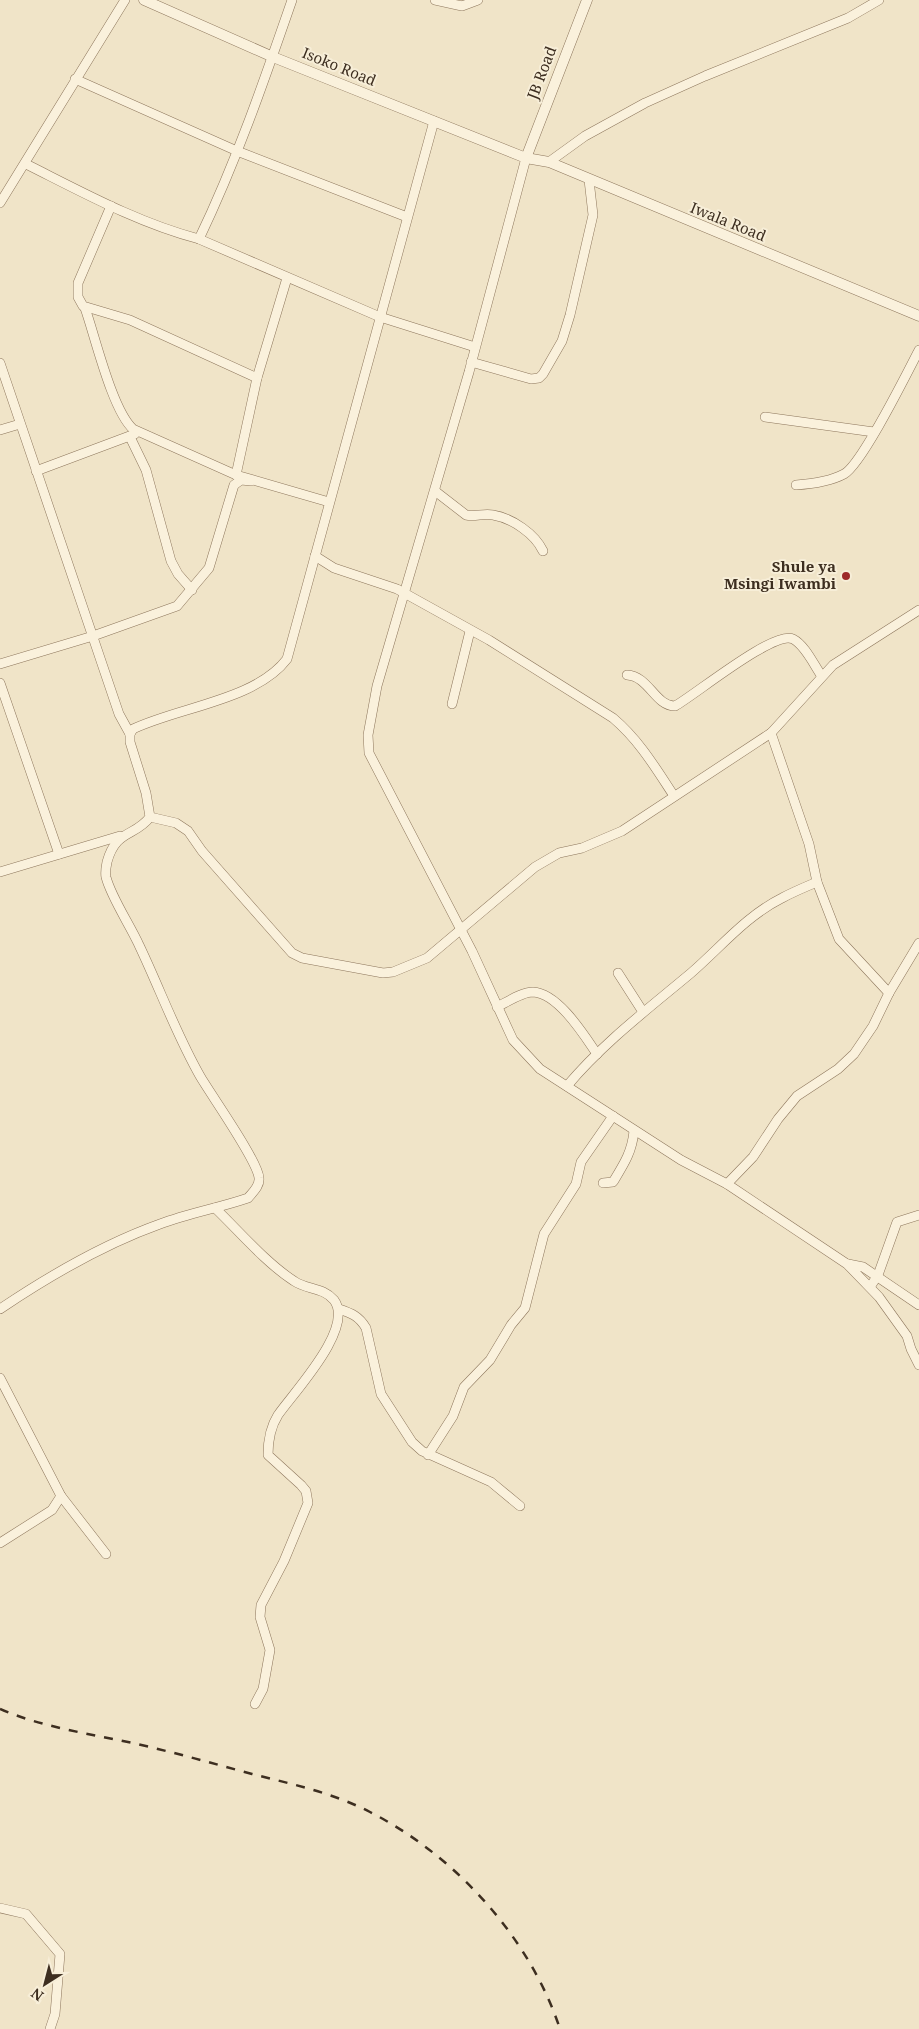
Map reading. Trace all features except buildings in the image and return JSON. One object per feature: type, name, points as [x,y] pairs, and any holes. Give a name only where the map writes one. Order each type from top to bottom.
[{"type":"street","points":[[0,203],[26,164],[75,79],[125,0]]},
{"type":"street","name":"Isoko Road","points":[[144,0],[273,57],[526,158]]},
{"type":"street","points":[[199,239],[218,200],[273,57],[292,0]]},
{"type":"street","points":[[435,0],[462,6],[478,0]]},
{"type":"street","name":"JB Road","points":[[526,158],[587,0]]},
{"type":"street","points":[[549,162],[585,136],[645,103],[705,76],[839,22],[879,0]]},
{"type":"street","points":[[75,79],[237,151],[406,217]]},
{"type":"street","points":[[130,734],[133,729],[141,725],[236,692],[267,678],[280,668],[287,658],[406,217],[434,121]]},
{"type":"street","points":[[526,158],[472,362],[378,686],[367,747],[472,951],[512,1040],[528,1058],[540,1069],[634,1130],[727,1184],[847,1264],[870,1287],[907,1336],[910,1349],[919,1365]]},
{"type":"street","name":"Iwala Road","points":[[526,158],[549,162],[919,316]]},
{"type":"street","points":[[26,164],[111,206],[179,234],[199,239],[380,317],[475,347]]},
{"type":"street","points":[[472,362],[531,379],[539,378],[543,374],[562,341],[570,315],[593,215],[590,180]]},
{"type":"street","points":[[111,206],[78,283],[78,297],[86,308],[118,403],[128,425],[139,432],[251,481],[329,502]]},
{"type":"street","points":[[236,475],[257,378],[287,278]]},
{"type":"street","points":[[86,308],[130,320],[257,378]]},
{"type":"street","points":[[796,485],[810,484],[844,474],[852,468],[919,350]]},
{"type":"street","points":[[0,363],[119,714],[130,734],[130,742],[146,793],[150,817],[145,823],[120,836],[0,872]]},
{"type":"street","points":[[766,417],[874,432]]},
{"type":"street","points":[[0,430],[20,424]]},
{"type":"street","points":[[36,471],[139,432]]},
{"type":"street","points":[[130,437],[146,470],[171,561],[181,578],[192,590]]},
{"type":"street","points":[[0,664],[92,636],[173,608],[192,590],[209,568],[232,489],[238,482],[251,481]]},
{"type":"street","points":[[435,491],[466,515],[491,514],[512,523],[535,538],[543,552]]},
{"type":"street","points":[[314,556],[334,568],[387,584],[406,594],[489,640],[613,718],[630,732],[641,746],[674,796]]},
{"type":"street","points":[[150,817],[176,823],[188,831],[202,851],[284,947],[302,958],[389,973],[415,964],[433,954],[459,929],[535,867],[559,853],[582,848],[622,832],[674,796],[726,764],[771,733],[822,675],[852,651],[919,610]]},
{"type":"street","points":[[452,704],[470,631]]},
{"type":"street","points":[[628,675],[640,678],[668,706],[675,706],[751,654],[774,641],[786,638],[798,642],[822,675]]},
{"type":"street","points":[[0,684],[59,854]]},
{"type":"street","points":[[771,733],[809,844],[816,882],[839,939],[889,993]]},
{"type":"street","points":[[0,1309],[26,1291],[102,1250],[160,1224],[248,1198],[257,1188],[259,1178],[252,1162],[200,1077],[174,1025],[128,922],[110,888],[106,876],[107,862],[120,836]]},
{"type":"street","points":[[567,1086],[597,1054],[642,1012],[762,910],[781,898],[816,882]]},
{"type":"street","points":[[727,1184],[753,1157],[778,1119],[797,1096],[838,1069],[854,1054],[874,1026],[889,993],[919,943]]},
{"type":"street","points":[[618,974],[642,1012]]},
{"type":"street","points":[[497,1007],[531,992],[544,994],[563,1010],[597,1054]]},
{"type":"street","points":[[428,1455],[453,1416],[464,1387],[490,1360],[511,1325],[525,1308],[544,1234],[576,1184],[581,1162],[613,1116]]},
{"type":"street","points":[[603,1183],[613,1182],[626,1162],[630,1154],[634,1130]]},
{"type":"street","points":[[215,1208],[276,1266],[303,1286],[321,1289],[327,1293],[339,1309],[358,1316],[366,1328],[379,1387],[384,1401],[412,1442],[428,1455],[491,1482],[520,1506]]},
{"type":"street","points":[[870,1287],[877,1278],[897,1222],[919,1215]]},
{"type":"street","points":[[847,1264],[863,1268],[919,1305]]},
{"type":"street","points":[[255,1704],[263,1689],[270,1650],[260,1617],[261,1605],[284,1561],[308,1503],[306,1491],[302,1485],[268,1455],[269,1437],[278,1415],[327,1346],[339,1320],[339,1309]]},
{"type":"street","points":[[0,1378],[62,1496],[106,1554]]},
{"type":"street","points":[[0,1543],[52,1510],[62,1496]]},
{"type":"street","points":[[0,1908],[26,1914],[60,1954],[55,2014],[50,2029]]},
{"type":"railway","points":[[0,1709],[37,1722],[191,1757],[327,1794],[356,1805],[402,1830],[460,1876],[486,1903],[530,1963],[547,1995],[560,2029]]},
{"type":"place","name":"Shule ya Msingi Iwambi","points":[[846,576]]}]
